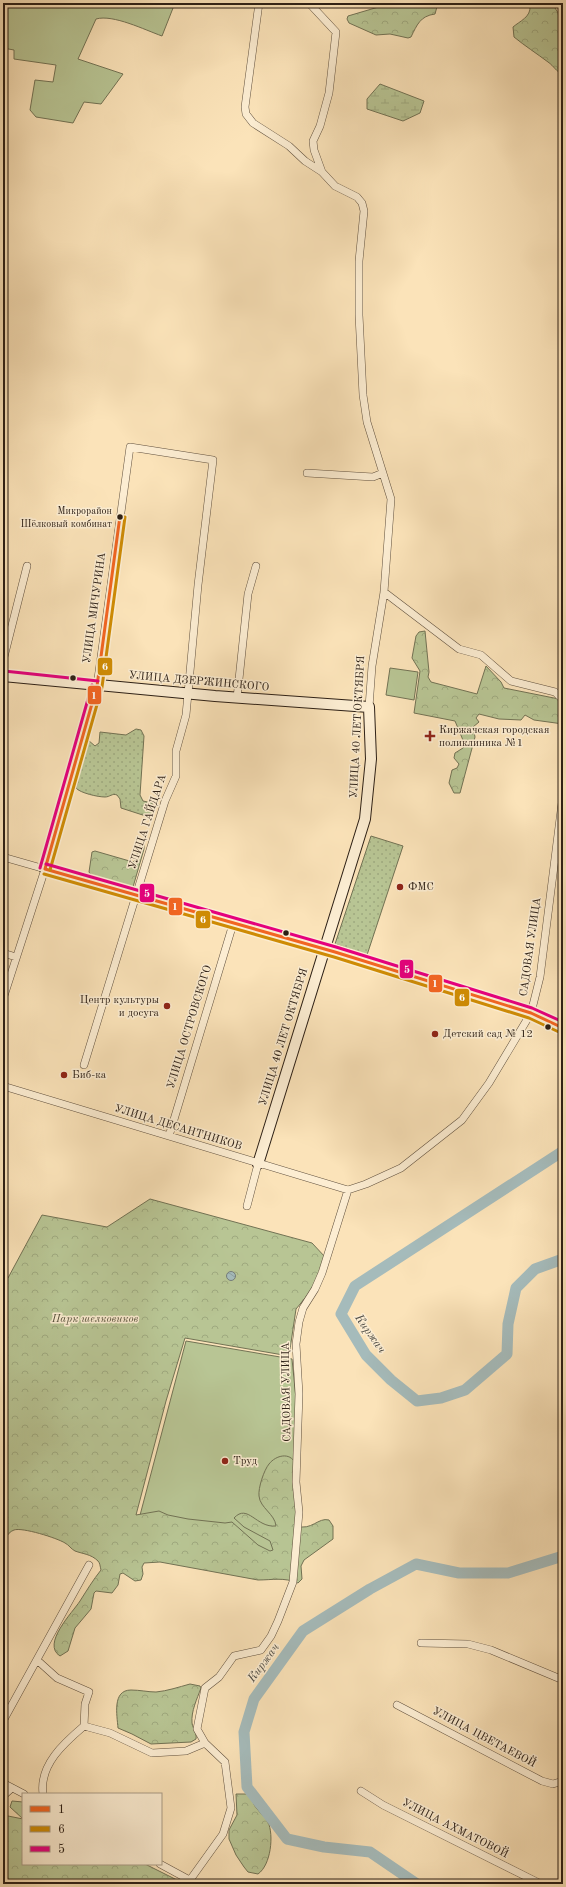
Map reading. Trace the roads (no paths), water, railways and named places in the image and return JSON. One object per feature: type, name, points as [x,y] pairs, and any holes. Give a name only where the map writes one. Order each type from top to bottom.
[{"type":"street","points":[[259,3],[245,107],[246,114],[253,123],[289,146],[305,161],[322,172]]},
{"type":"street","points":[[309,3],[336,32],[329,93],[320,126],[312,141],[322,172]]},
{"type":"street","name":"УЛИЦА 40 ЛЕТ ОКТЯБРЯ","points":[[247,1206],[258,1164],[365,819],[370,759],[369,707],[372,666],[384,592],[391,499],[367,422],[363,395],[359,315],[359,261],[364,211],[362,203],[357,197],[335,186],[322,172]]},
{"type":"street","name":"УЛИЦА ГАЙДАРА","points":[[84,1065],[165,801],[176,776],[176,751],[186,715],[198,585],[213,460],[130,447]]},
{"type":"street","name":"УЛИЦА МИЧУРИНА","points":[[3,1000],[45,869],[97,686],[130,447]]},
{"type":"street","points":[[307,473],[373,477],[383,473]]},
{"type":"street","points":[[3,661],[27,566]]},
{"type":"street","points":[[236,698],[248,594],[256,566]]},
{"type":"street","points":[[384,592],[459,649],[481,655],[511,681],[555,692],[563,700]]},
{"type":"street","name":"УЛИЦА ДЗЕРЖИНСКОГО","points":[[3,676],[187,694],[369,707]]},
{"type":"street","name":"САДОВАЯ УЛИЦА","points":[[205,1743],[197,1729],[205,1688],[219,1677],[234,1656],[261,1650],[271,1636],[293,1582],[299,1512],[296,1482],[299,1394],[296,1344],[299,1322],[303,1308],[315,1289],[322,1273],[348,1190],[366,1184],[401,1168],[421,1154],[462,1120],[489,1083],[531,1013],[540,977],[563,795]]},
{"type":"street","points":[[3,857],[324,950],[531,1013],[563,1028]]},
{"type":"street","name":"УЛИЦА ОСТРОВСКОГО","points":[[168,1136],[233,924]]},
{"type":"street","points":[[3,953],[16,957]]},
{"type":"street","name":"УЛИЦА ДЕСАНТНИКОВ","points":[[3,1086],[348,1190]]},
{"type":"street","points":[[3,1721],[89,1565]]},
{"type":"street","points":[[421,1643],[468,1644],[491,1650],[563,1680]]},
{"type":"street","points":[[37,1660],[58,1678],[89,1692],[85,1704],[84,1726],[62,1746],[46,1769],[43,1793]]},
{"type":"street","name":"УЛИЦА ЦВЕТАЕВОЙ","points":[[397,1705],[542,1781],[553,1784],[563,1781]]},
{"type":"street","points":[[84,1726],[110,1733],[152,1753],[186,1752],[205,1743],[225,1762],[231,1808],[223,1834],[190,1880]]},
{"type":"street","points":[[3,1783],[22,1793]]},
{"type":"street","points":[[3,1796],[12,1788]]},
{"type":"street","name":"УЛИЦА АХМАТОВОЙ","points":[[361,1791],[383,1805],[540,1884]]},
{"type":"street","points":[[162,1865],[198,1884]]},
{"type":"water","points":[[229,1272],[233,1272],[235,1276],[233,1280],[229,1280],[227,1278],[227,1274]]},
{"type":"waterway","name":"Киржач","points":[[563,1151],[355,1286],[341,1314],[366,1355],[391,1380],[417,1401],[441,1398],[465,1390],[507,1354],[508,1324],[516,1288],[535,1269],[563,1259]]},
{"type":"waterway","name":"Киржач","points":[[417,1884],[370,1852],[324,1847],[287,1839],[247,1787],[244,1732],[254,1699],[303,1631],[370,1589],[416,1564],[459,1573],[508,1573],[563,1556]]},
{"type":"place","name":"Микрорайон Шёлковый комбинат","points":[[120,517]]},
{"type":"place","name":"Киржачская городская поликлиника №1","points":[[430,736]]},
{"type":"place","name":"ФМС","points":[[400,887]]},
{"type":"place","name":"Центр культуры и досуга","points":[[167,1006]]},
{"type":"place","name":"Детский сад № 12","points":[[435,1034]]},
{"type":"place","name":"Биб-ка","points":[[64,1075]]},
{"type":"place","name":"Труд","points":[[225,1461]]},
{"type":"park label","name":"Парк шелковиков","points":[[95,1319]]}]
